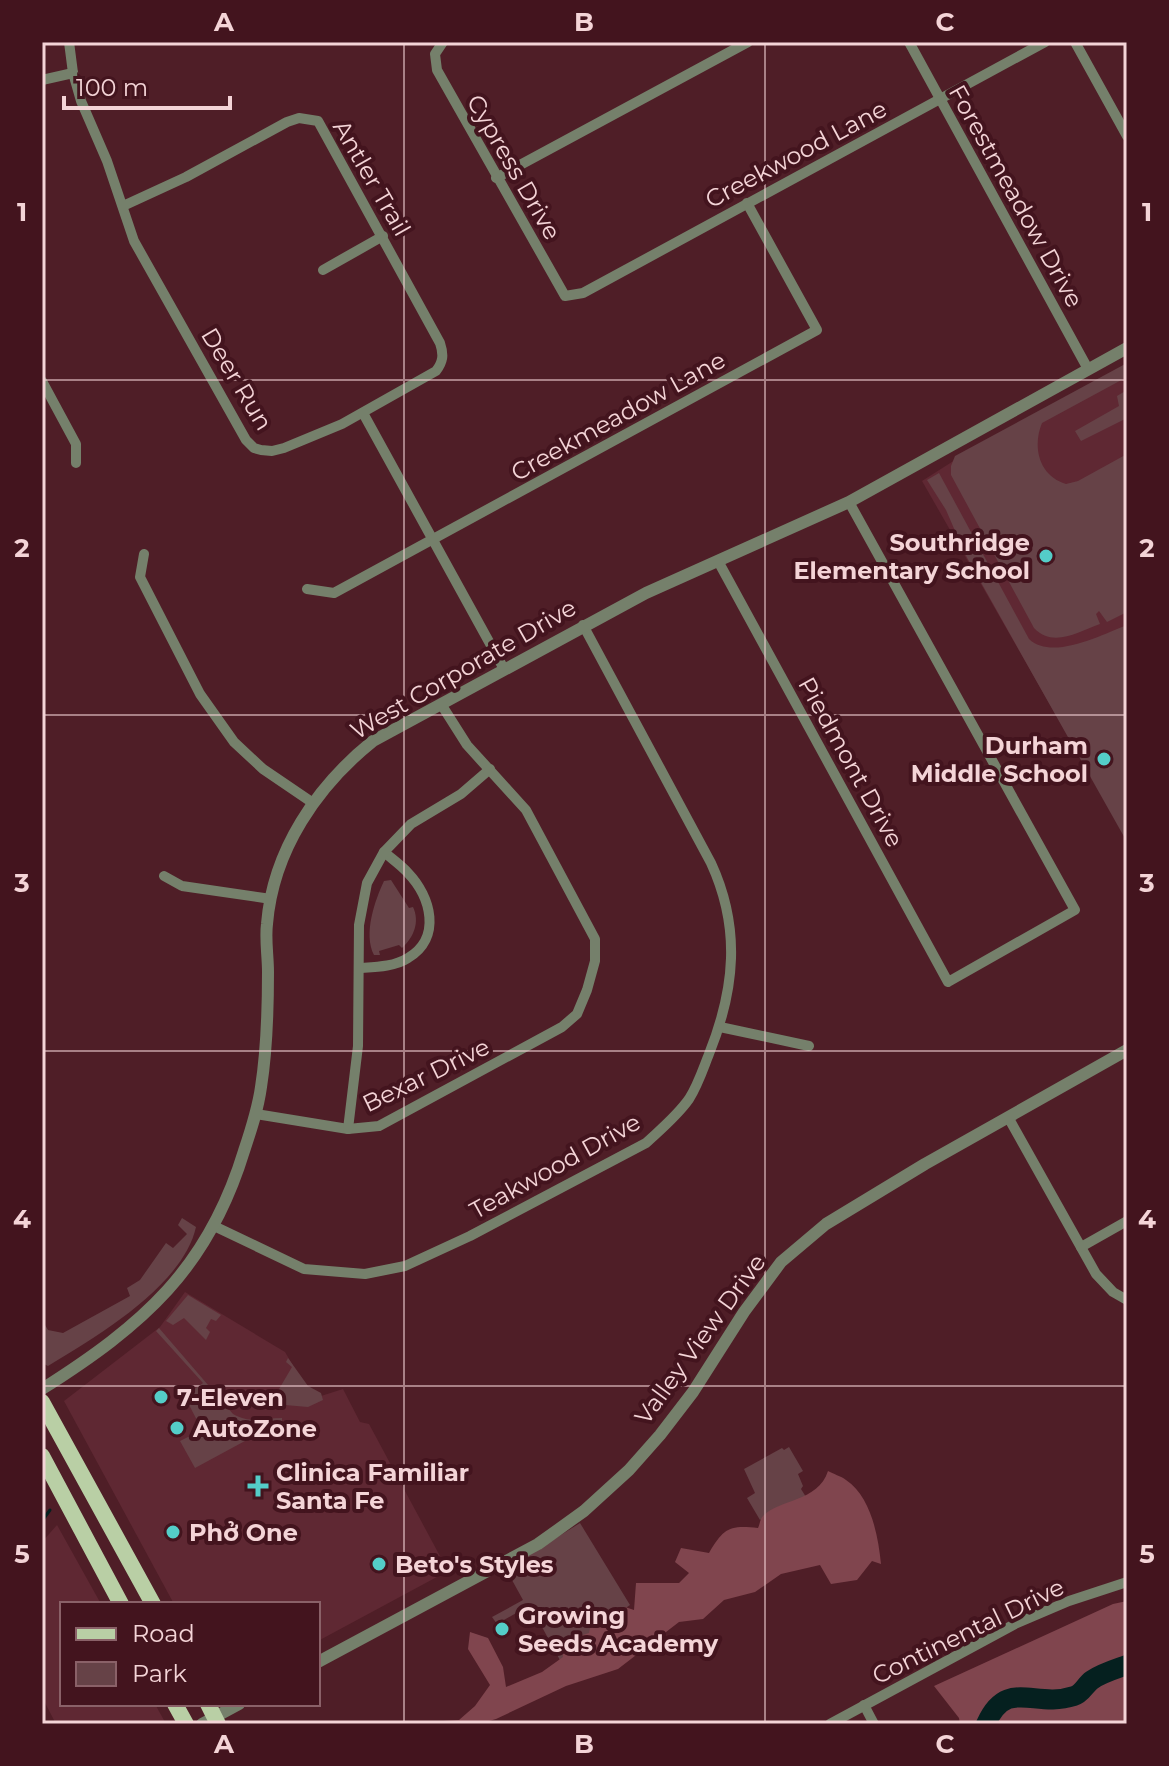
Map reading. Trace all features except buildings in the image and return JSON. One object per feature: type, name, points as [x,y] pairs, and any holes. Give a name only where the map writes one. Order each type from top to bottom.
[{"type":"main road","points":[[42,1402],[152,1602]]},
{"type":"main road","points":[[42,1456],[120,1602]]},
{"type":"main road","points":[[176,1706],[186,1724]]},
{"type":"street","name":"Deer Run","points":[[69,42],[73,73],[87,118],[107,161],[134,241],[246,440],[254,448],[272,451],[363,413]]},
{"type":"street","name":"Cypress Drive","points":[[443,42],[435,54],[437,70],[565,296]]},
{"type":"street","points":[[496,178],[748,42]]},
{"type":"street","name":"Forestmeadow Drive","points":[[909,42],[1088,369]]},
{"type":"street","name":"Creekwood Lane","points":[[565,296],[583,293],[1045,42]]},
{"type":"street","points":[[1075,42],[1127,136]]},
{"type":"street","points":[[42,80],[73,73]]},
{"type":"street","name":"Antler Trail","points":[[123,206],[186,177],[287,122],[309,118],[318,121],[440,343],[443,359],[436,371],[363,413]]},
{"type":"street","name":"Creekmeadow Lane","points":[[307,589],[334,593],[817,330],[747,203]]},
{"type":"street","points":[[323,270],[383,236]]},
{"type":"street","name":"West Corporate Drive","points":[[42,1389],[92,1357],[147,1313],[183,1275],[214,1226],[236,1178],[256,1114],[265,1049],[267,924],[271,899],[284,854],[313,803],[333,776],[373,741],[583,625],[646,593],[849,502],[1127,348]]},
{"type":"street","points":[[42,381],[47,403],[76,444],[76,463]]},
{"type":"street","points":[[363,413],[504,669]]},
{"type":"street","name":"Piedmont Drive","points":[[718,561],[948,982],[1075,910],[849,502]]},
{"type":"street","points":[[144,554],[140,577],[200,694],[234,742],[263,769],[313,803]]},
{"type":"street","name":"Teakwood Drive","points":[[214,1226],[271,1255],[317,1272],[365,1274],[405,1266],[470,1236],[646,1143],[689,1098],[720,1027],[730,981],[733,944],[725,894],[583,625]]},
{"type":"street","points":[[348,1129],[358,1046],[359,925],[367,883],[384,852],[411,824],[461,794],[490,769],[467,745],[441,704]]},
{"type":"street","name":"Bexar Drive","points":[[256,1114],[348,1129],[379,1126],[562,1027],[577,1014],[595,961],[595,939],[526,810],[490,769]]},
{"type":"street","points":[[359,968],[384,966],[407,959],[423,946],[430,930],[430,912],[424,896],[409,874],[384,852]]},
{"type":"street","points":[[164,876],[182,886],[271,899]]},
{"type":"street","points":[[720,1027],[809,1046]]},
{"type":"street","name":"Valley View Drive","points":[[320,1661],[538,1544],[584,1511],[629,1470],[660,1435],[693,1392],[759,1291],[781,1262],[801,1243],[857,1205],[1127,1050]]},
{"type":"street","points":[[1008,1117],[1101,1281],[1127,1300]]},
{"type":"street","points":[[1081,1247],[1127,1221]]},
{"type":"street","name":"Continental Drive","points":[[830,1724],[1015,1624],[1069,1601],[1127,1582]]},
{"type":"street","points":[[864,1705],[874,1724]]},
{"type":"street","points":[[211,1717],[235,1706]]},
{"type":"shaded area","name":"Southridge Elementary School","points":[[1127,369],[1127,839],[922,481],[955,460]]},
{"type":"shaded area","points":[[185,1292],[285,1352],[305,1386],[321,1396],[343,1389],[360,1422],[369,1424],[448,1571],[320,1640],[320,1602],[173,1602],[64,1401],[160,1327]]},
{"type":"shaded area","points":[[828,1471],[855,1487],[867,1506],[875,1529],[881,1564],[872,1561],[857,1580],[831,1584],[820,1565],[781,1574],[755,1592],[724,1600],[703,1619],[679,1622],[618,1669],[566,1686],[479,1724],[427,1724],[459,1720],[475,1706],[490,1685],[468,1649],[470,1632],[488,1638],[503,1667],[506,1687],[542,1672],[563,1657],[562,1642],[589,1633],[593,1614],[625,1607],[634,1610],[636,1583],[679,1583],[689,1573],[675,1562],[681,1548],[709,1553],[728,1530],[758,1528],[763,1516],[770,1510],[816,1489]]},
{"type":"shaded area","points":[[57,1525],[100,1602],[60,1602],[60,1706],[156,1706],[166,1724],[56,1724],[42,1697],[42,1542]]},
{"type":"shaded area","points":[[1127,1601],[1127,1724],[960,1724],[959,1718],[934,1686],[1113,1604]]},
{"type":"green space","name":"Southridge Elementary School","points":[[1127,363],[1127,377],[1042,423],[1038,451],[1049,474],[1066,484],[1078,481],[1127,454],[1127,612],[1107,622],[1099,611],[1096,614],[1100,624],[1074,634],[1049,637],[1034,628],[951,475],[951,466],[955,456]]},
{"type":"green space","points":[[1127,390],[1127,418],[1081,441],[1075,431],[1119,406],[1117,396]]},
{"type":"green space","name":"Durham Middle School","points":[[939,473],[1029,639],[1050,648],[1063,647],[1091,640],[1127,625],[1127,842],[965,554],[946,510],[927,480]]},
{"type":"green space","points":[[391,880],[409,908],[413,907],[415,929],[402,948],[399,945],[374,955],[370,937],[372,917],[384,881]]},
{"type":"green space","points":[[182,1218],[196,1227],[188,1249],[156,1289],[90,1340],[48,1366],[42,1363],[42,1320],[48,1330],[63,1333],[130,1296],[127,1288],[140,1280],[166,1243],[173,1248],[187,1234],[178,1225]]},
{"type":"green space","points":[[188,1295],[221,1315],[216,1321],[211,1319],[206,1328],[210,1332],[206,1340],[184,1318],[173,1325],[166,1321]]},
{"type":"green space","points":[[159,1328],[233,1414],[245,1419],[282,1418],[282,1421],[195,1468],[180,1441],[202,1430],[186,1399],[203,1383],[156,1331]]},
{"type":"green space","points":[[288,1358],[308,1386],[321,1393],[323,1400],[308,1407],[262,1403],[265,1398],[272,1401],[292,1367],[286,1362]]},
{"type":"green space","points":[[789,1447],[803,1471],[798,1474],[806,1497],[760,1520],[747,1498],[755,1493],[744,1469]]},
{"type":"green space","points":[[580,1523],[630,1605],[608,1620],[561,1662],[530,1605],[497,1624],[492,1617],[523,1600],[508,1568]]},
{"type":"waterway","points":[[42,1521],[50,1510]]},
{"type":"waterway","points":[[986,1724],[1003,1702],[1023,1697],[1060,1699],[1074,1696],[1096,1678],[1127,1665]]},
{"type":"place","name":"Southridge Elementary School","points":[[1046,556]]},
{"type":"place","name":"Durham Middle School","points":[[1104,759]]},
{"type":"place","name":"7-Eleven","points":[[161,1397]]},
{"type":"place","name":"AutoZone","points":[[177,1428]]},
{"type":"place","name":"Clinica Familiar Santa Fe","points":[[258,1486]]},
{"type":"place","name":"Phở One","points":[[173,1532]]},
{"type":"place","name":"Beto's Styles","points":[[379,1564]]},
{"type":"place","name":"Growing Seeds Academy","points":[[502,1629]]}]
